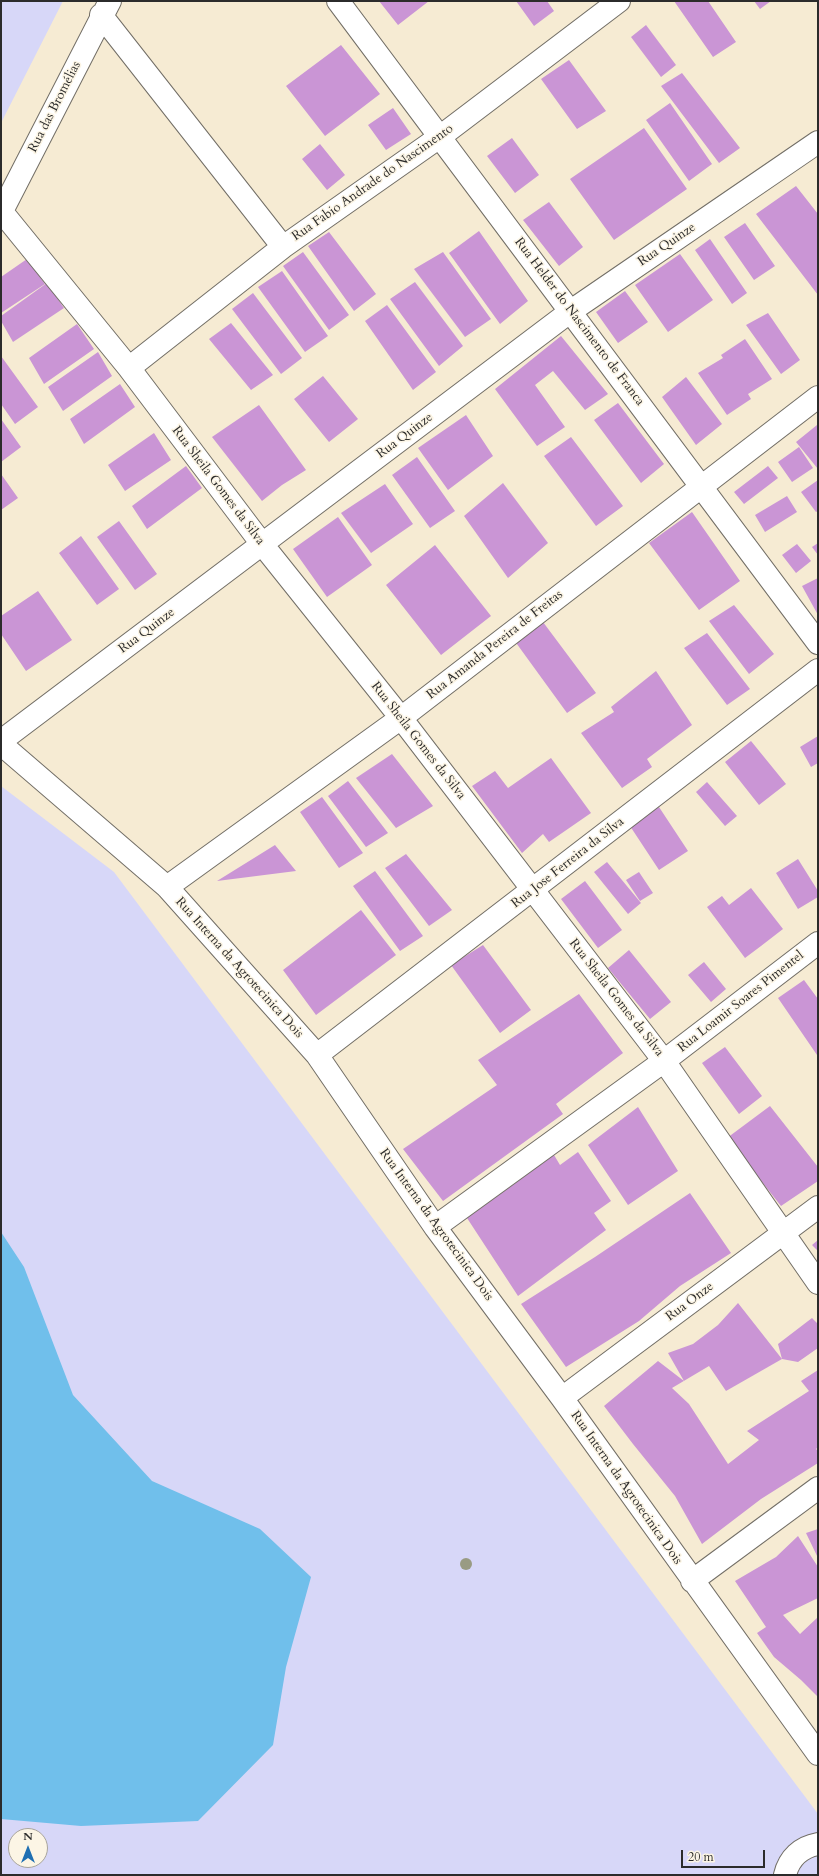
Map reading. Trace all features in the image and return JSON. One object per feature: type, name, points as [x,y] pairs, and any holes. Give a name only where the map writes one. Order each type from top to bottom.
[{"type":"street","name":"Rua Helder do Nascimento de Franca","points":[[338,1],[441,136],[700,487],[818,643]]},
{"type":"street","name":"Rua Fabio Andrade do Nascimento","points":[[129,368],[283,247],[441,136],[619,1]]},
{"type":"street","name":"Rua das Bromélias","points":[[1,212],[106,8]]},
{"type":"street","points":[[106,8],[283,247]]},
{"type":"street","name":"Rua Quinze","points":[[1,743],[571,311],[818,142]]},
{"type":"street","name":"Rua Sheila Gomes da Silva","points":[[1,212],[129,368],[262,544],[401,718],[664,1061],[818,1283]]},
{"type":"street","name":"Rua Amanda Pereira de Freitas","points":[[167,887],[401,718],[818,397]]},
{"type":"street","name":"Rua Jose Ferreira da Silva","points":[[317,1055],[818,670]]},
{"type":"street","name":"Rua Interna da Agrotecinica Dois","points":[[1,743],[167,887],[317,1055],[435,1227],[562,1398],[692,1581],[818,1754]]},
{"type":"street","name":"Rua Loamir Soares Pimentel","points":[[435,1227],[664,1061],[818,943]]},
{"type":"street","name":"Rua Onze","points":[[562,1398],[818,1207]]},
{"type":"street","points":[[692,1581],[818,1488]]},
{"type":"street","points":[[780,1874],[799,1851],[818,1844]]},
{"type":"shaded area","points":[[1,1],[63,1],[1,123]]},
{"type":"shaded area","points":[[1,786],[114,872],[818,1814],[818,1875],[1,1875]]},
{"type":"water","points":[[1,1232],[24,1267],[73,1395],[152,1481],[260,1529],[311,1577],[286,1667],[273,1745],[198,1821],[81,1826],[1,1819]]},
{"type":"building","points":[[379,1],[429,1],[398,25]]},
{"type":"building","points":[[516,1],[547,1],[554,11],[534,26]]},
{"type":"building","points":[[674,1],[708,1],[736,42],[713,57]]},
{"type":"building","points":[[754,1],[771,1],[760,9]]},
{"type":"building","points":[[646,25],[676,65],[661,77],[631,37]]},
{"type":"building","points":[[341,45],[380,94],[325,136],[286,86]]},
{"type":"building","points":[[569,60],[606,111],[577,129],[541,79]]},
{"type":"building","points":[[682,73],[740,148],[719,163],[661,86]]},
{"type":"building","points":[[670,103],[712,164],[689,181],[646,120]]},
{"type":"building","points":[[393,108],[411,134],[386,150],[368,125]]},
{"type":"building","points":[[644,128],[687,189],[614,240],[570,179]]},
{"type":"building","points":[[512,138],[539,175],[515,193],[487,156]]},
{"type":"building","points":[[320,144],[345,175],[327,190],[302,159]]},
{"type":"building","points":[[796,186],[818,214],[818,295],[756,214]]},
{"type":"building","points":[[549,202],[583,247],[559,266],[523,220]]},
{"type":"building","points":[[745,223],[775,266],[754,280],[724,237]]},
{"type":"building","points":[[479,231],[528,301],[500,324],[449,253]]},
{"type":"building","points":[[329,232],[376,294],[354,311],[308,246]]},
{"type":"building","points":[[710,239],[747,293],[732,304],[695,250]]},
{"type":"building","points":[[303,252],[349,315],[329,330],[283,266]]},
{"type":"building","points":[[443,252],[491,319],[465,337],[414,269]]},
{"type":"building","points":[[680,254],[713,300],[668,332],[635,285]]},
{"type":"building","points":[[27,259],[45,284],[1,313],[1,277]]},
{"type":"building","points":[[282,271],[328,336],[305,352],[258,287]]},
{"type":"building","points":[[415,282],[463,346],[439,366],[390,299]]},
{"type":"building","points":[[47,283],[64,308],[13,342],[1,321],[1,316]]},
{"type":"building","points":[[625,291],[648,322],[618,343],[596,312]]},
{"type":"building","points":[[253,293],[302,358],[281,374],[232,309]]},
{"type":"building","points":[[387,305],[436,372],[413,390],[365,321]]},
{"type":"building","points":[[768,313],[800,360],[781,374],[746,325]]},
{"type":"building","points":[[231,323],[273,375],[251,390],[209,339]]},
{"type":"building","points":[[77,324],[94,349],[44,384],[29,358]]},
{"type":"building","points":[[561,336],[608,394],[585,410],[553,371],[535,385],[565,427],[537,446],[495,389]]},
{"type":"building","points":[[745,339],[772,379],[748,394],[751,399],[727,415],[698,373],[723,358],[721,355]]},
{"type":"building","points":[[98,352],[112,376],[63,411],[48,387]]},
{"type":"building","points":[[1,356],[38,407],[15,424],[1,404]]},
{"type":"building","points":[[323,376],[358,419],[329,442],[294,399]]},
{"type":"building","points":[[686,377],[722,424],[696,445],[662,397]]},
{"type":"building","points":[[120,384],[135,407],[84,444],[70,419]]},
{"type":"building","points":[[618,403],[664,464],[641,483],[594,420]]},
{"type":"building","points":[[259,405],[306,470],[282,485],[262,501],[212,437]]},
{"type":"building","points":[[466,415],[493,456],[448,490],[418,448]]},
{"type":"building","points":[[1,419],[21,447],[1,462]]},
{"type":"building","points":[[817,425],[818,427],[818,469],[796,442]]},
{"type":"building","points":[[154,433],[171,460],[125,491],[108,465]]},
{"type":"building","points":[[571,437],[623,506],[596,526],[544,456]]},
{"type":"building","points":[[799,447],[813,468],[792,482],[778,462]]},
{"type":"building","points":[[417,457],[455,511],[430,528],[392,475]]},
{"type":"building","points":[[186,466],[202,488],[147,529],[132,506]]},
{"type":"building","points":[[768,466],[778,478],[744,504],[734,492]]},
{"type":"building","points":[[1,474],[18,498],[1,510]]},
{"type":"building","points":[[818,480],[818,511],[816,512],[801,492]]},
{"type":"building","points":[[503,483],[548,543],[508,578],[464,516]]},
{"type":"building","points":[[385,484],[413,524],[371,553],[341,513]]},
{"type":"building","points":[[787,496],[797,512],[765,532],[755,515]]},
{"type":"building","points":[[692,512],[740,581],[699,610],[649,543]]},
{"type":"building","points":[[338,517],[372,565],[327,597],[293,549]]},
{"type":"building","points":[[119,521],[157,574],[135,590],[97,537]]},
{"type":"building","points":[[81,536],[119,589],[97,605],[59,553]]},
{"type":"building","points":[[818,543],[818,555],[812,547]]},
{"type":"building","points":[[797,544],[811,561],[796,573],[782,555]]},
{"type":"building","points":[[435,545],[491,616],[441,655],[386,585]]},
{"type":"building","points":[[818,578],[818,615],[802,586]]},
{"type":"building","points":[[38,591],[72,640],[26,671],[1,634],[1,616]]},
{"type":"building","points":[[734,605],[774,654],[749,674],[709,621]]},
{"type":"building","points":[[543,622],[596,693],[567,713],[514,640]]},
{"type":"building","points":[[707,633],[750,689],[727,705],[684,648]]},
{"type":"building","points":[[656,671],[692,725],[647,759],[652,767],[622,788],[581,733],[614,712],[611,707]]},
{"type":"building","points":[[818,736],[818,763],[811,767],[800,747]]},
{"type":"building","points":[[751,741],[786,784],[759,805],[725,762]]},
{"type":"building","points":[[392,754],[433,806],[396,828],[356,778]]},
{"type":"building","points":[[551,758],[591,813],[549,842],[543,834],[522,853],[472,786],[495,771],[508,788]]},
{"type":"building","points":[[348,781],[388,833],[366,847],[328,796]]},
{"type":"building","points":[[707,782],[737,816],[725,826],[696,792]]},
{"type":"building","points":[[322,797],[363,853],[339,868],[300,812]]},
{"type":"building","points":[[659,807],[688,851],[659,870],[630,826]]},
{"type":"building","points":[[275,845],[296,871],[217,881]]},
{"type":"building","points":[[406,854],[452,910],[429,926],[385,868]]},
{"type":"building","points":[[798,859],[818,891],[818,897],[798,909],[776,873]]},
{"type":"building","points":[[607,862],[641,903],[628,914],[594,872]]},
{"type":"building","points":[[375,871],[423,936],[400,951],[353,886]]},
{"type":"building","points":[[639,872],[653,893],[640,901],[626,880]]},
{"type":"building","points":[[585,881],[622,930],[598,948],[561,899]]},
{"type":"building","points":[[751,888],[783,929],[745,958],[707,907],[722,896],[729,905]]},
{"type":"building","points":[[361,910],[396,955],[316,1015],[283,970]]},
{"type":"building","points":[[483,945],[531,1010],[500,1033],[451,965]]},
{"type":"building","points":[[629,950],[671,1002],[650,1019],[608,968]]},
{"type":"building","points":[[704,962],[726,989],[711,1002],[688,975]]},
{"type":"building","points":[[804,980],[818,999],[817,1055],[778,998]]},
{"type":"building","points":[[579,994],[623,1053],[556,1104],[563,1114],[443,1201],[403,1149],[497,1085],[478,1060]]},
{"type":"building","points":[[725,1047],[762,1096],[739,1114],[702,1063]]},
{"type":"building","points":[[770,1106],[818,1167],[818,1181],[781,1206],[727,1138]]},
{"type":"building","points":[[638,1107],[678,1171],[628,1205],[588,1145]]},
{"type":"building","points":[[578,1152],[611,1201],[594,1213],[606,1230],[518,1296],[467,1218],[554,1155],[560,1165]]},
{"type":"building","points":[[690,1193],[731,1253],[680,1286],[639,1321],[566,1367],[521,1304],[595,1257]]},
{"type":"building","points":[[818,1240],[818,1251],[812,1245]]},
{"type":"building","points":[[738,1303],[782,1359],[726,1391],[709,1366],[684,1381],[668,1353],[693,1344],[718,1325]]},
{"type":"building","points":[[812,1318],[818,1324],[818,1348],[798,1362],[782,1359],[778,1344]]},
{"type":"building","points":[[658,1361],[684,1381],[672,1388],[689,1404],[728,1464],[759,1440],[747,1431],[809,1391],[801,1381],[818,1370],[818,1447],[816,1449],[818,1451],[818,1463],[761,1499],[702,1544],[675,1496],[604,1406]]},
{"type":"building","points":[[818,1529],[818,1558],[806,1533]]},
{"type":"building","points":[[798,1536],[818,1567],[818,1598],[783,1615],[800,1634],[818,1617],[818,1697],[774,1657],[757,1633],[766,1627],[735,1581],[776,1557]]}]
